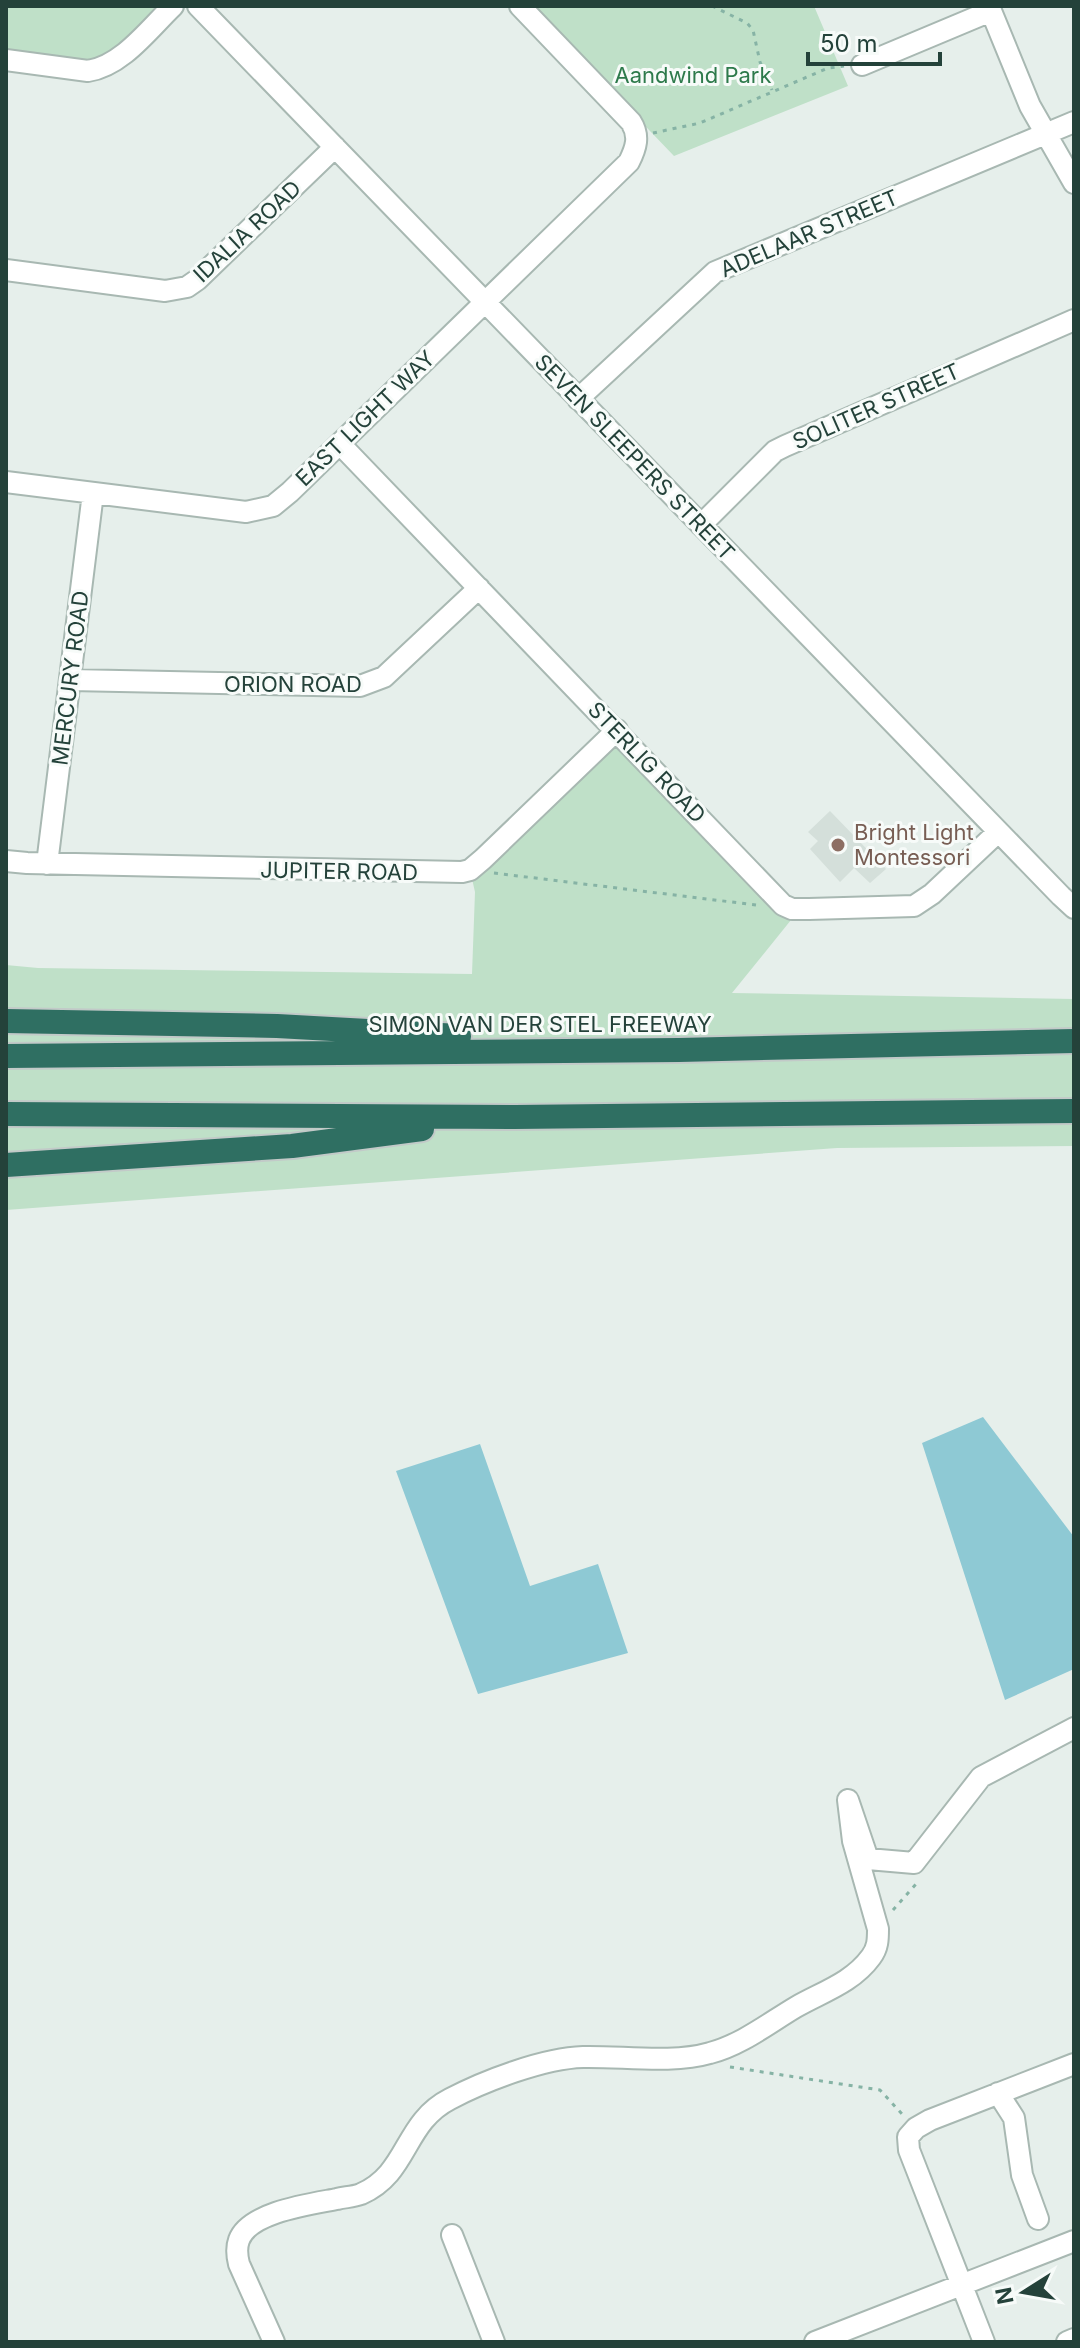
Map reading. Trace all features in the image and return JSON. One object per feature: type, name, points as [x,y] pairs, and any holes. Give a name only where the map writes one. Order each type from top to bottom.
[{"type":"highway","points":[[6,1021],[277,1026],[516,1041],[544,1050]]},
{"type":"highway","name":"SIMON VAN DER STEL FREEWAY","points":[[6,1056],[816,1048],[1074,1041]]},
{"type":"highway","points":[[6,1114],[515,1117],[1074,1111]]},
{"type":"highway","points":[[6,1165],[292,1146],[515,1117]]},
{"type":"street","points":[[6,60],[88,71],[98,69],[117,60],[173,6]]},
{"type":"street","name":"SEVEN SLEEPERS STREET","points":[[198,6],[1074,908]]},
{"type":"street","points":[[520,6],[624,114],[637,136]]},
{"type":"street","points":[[855,65],[990,9],[1030,106],[1074,183]]},
{"type":"street","name":"ADELAAR STREET","points":[[578,399],[715,272],[1074,122]]},
{"type":"street","name":"EAST LIGHT WAY","points":[[6,482],[246,512],[273,506],[629,162],[637,136]]},
{"type":"street","name":"IDALIA ROAD","points":[[6,270],[165,291],[187,287],[335,147]]},
{"type":"street","name":"SOLITER STREET","points":[[701,525],[775,451],[1074,320]]},
{"type":"street","name":"STERLIG ROAD","points":[[340,444],[783,905],[792,909],[914,906],[932,894],[998,832]]},
{"type":"street","name":"MERCURY ROAD","points":[[47,864],[93,493]]},
{"type":"street","name":"ORION ROAD","points":[[70,680],[360,686],[384,677],[479,588]]},
{"type":"street","points":[[470,870],[617,730]]},
{"type":"street","name":"JUPITER ROAD","points":[[6,861],[454,873],[470,870]]},
{"type":"street","points":[[274,2342],[244,2277],[237,2251],[240,2237],[262,2219],[278,2212],[358,2195],[374,2186],[391,2173],[413,2132],[427,2114],[451,2098],[533,2067],[567,2058],[676,2058],[709,2054],[852,1977],[877,1949],[878,1929],[853,1841],[848,1800],[868,1859],[914,1863],[981,1777],[1074,1728]]},
{"type":"street","points":[[984,2342],[909,2150],[908,2137],[930,2120],[1074,2064]]},
{"type":"street","points":[[998,2093],[1014,2118],[1022,2175],[1038,2219]]},
{"type":"street","points":[[452,2235],[494,2342]]},
{"type":"street","points":[[815,2342],[1074,2241]]},
{"type":"street","points":[[1067,2342],[1074,2339]]},
{"type":"path","points":[[712,6],[747,23],[753,30],[760,62],[773,92]]},
{"type":"path","points":[[637,136],[700,123],[828,68],[855,65]]},
{"type":"path","points":[[470,870],[760,905]]},
{"type":"path","points":[[878,1929],[919,1880]]},
{"type":"path","points":[[709,2054],[713,2064],[880,2090],[916,2128]]},
{"type":"shaded area","name":"Bright Light Montessori","points":[[830,811],[886,869],[870,883],[854,868],[840,882],[810,849],[818,841],[808,832]]},
{"type":"green space","points":[[6,6],[157,6],[155,12],[108,57],[90,63],[6,52]]},
{"type":"green space","name":"Aandwind Park","points":[[530,6],[814,6],[848,86],[674,156]]},
{"type":"green space","points":[[617,730],[792,909],[791,920],[732,993],[1074,999],[1074,1146],[837,1148],[6,1210],[6,965],[472,974],[475,892],[470,870]]},
{"type":"water","points":[[983,1417],[1074,1537],[1074,1669],[1005,1700],[922,1443]]},
{"type":"water","points":[[480,1444],[530,1586],[598,1564],[628,1653],[478,1694],[396,1471]]},
{"type":"place","name":"Bright Light Montessori","points":[[838,845]]}]
